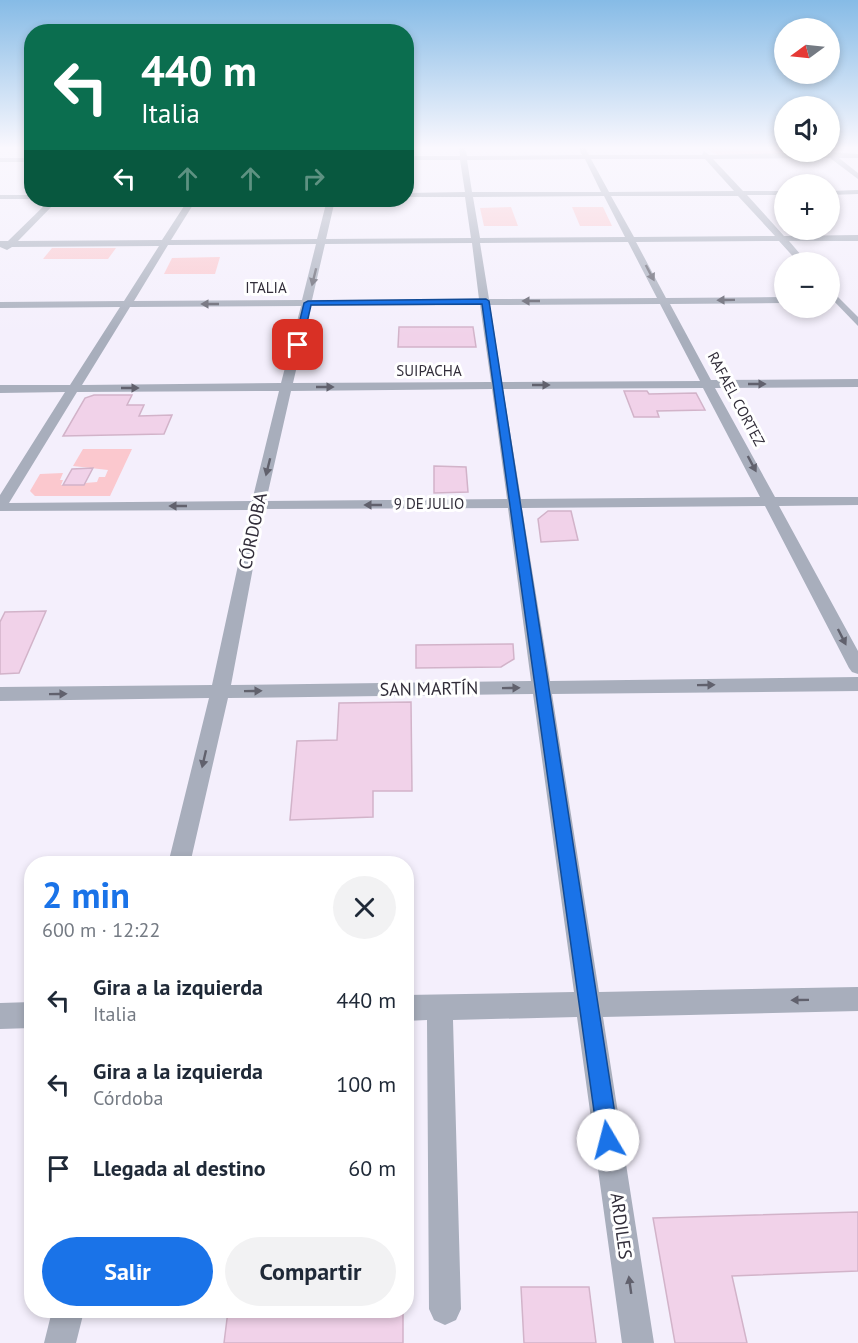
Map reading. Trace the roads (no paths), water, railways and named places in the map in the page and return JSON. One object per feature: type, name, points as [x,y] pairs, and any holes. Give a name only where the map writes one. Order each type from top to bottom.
[{"type":"street","points":[[0,253],[43,211]]},
{"type":"street","points":[[0,507],[71,389],[185,211]]},
{"type":"street","name":"CÓRDOBA","points":[[180,856],[220,692],[258,505],[330,211]]},
{"type":"street","name":"ARDILES","points":[[471,211],[499,386],[638,1343]]},
{"type":"street","name":"RAFAEL CORTEZ","points":[[615,211],[772,501],[858,668]]},
{"type":"street","points":[[756,211],[774,230]]},
{"type":"street","points":[[840,238],[858,238]]},
{"type":"street","points":[[0,244],[774,239]]},
{"type":"street","points":[[783,240],[794,252]]},
{"type":"street","name":"ITALIA","points":[[0,305],[774,300]]},
{"type":"street","points":[[840,302],[858,323]]},
{"type":"street","name":"SUIPACHA","points":[[0,389],[858,383]]},
{"type":"street","name":"9 DE JULIO","points":[[0,507],[858,501]]},
{"type":"street","name":"SAN MARTÍN","points":[[0,694],[858,684]]},
{"type":"street","points":[[414,1008],[858,999]]},
{"type":"street","points":[[440,1007],[445,1309]]},
{"type":"street","points":[[0,1016],[24,1015]]},
{"type":"street","points":[[60,1343],[66,1318]]}]
